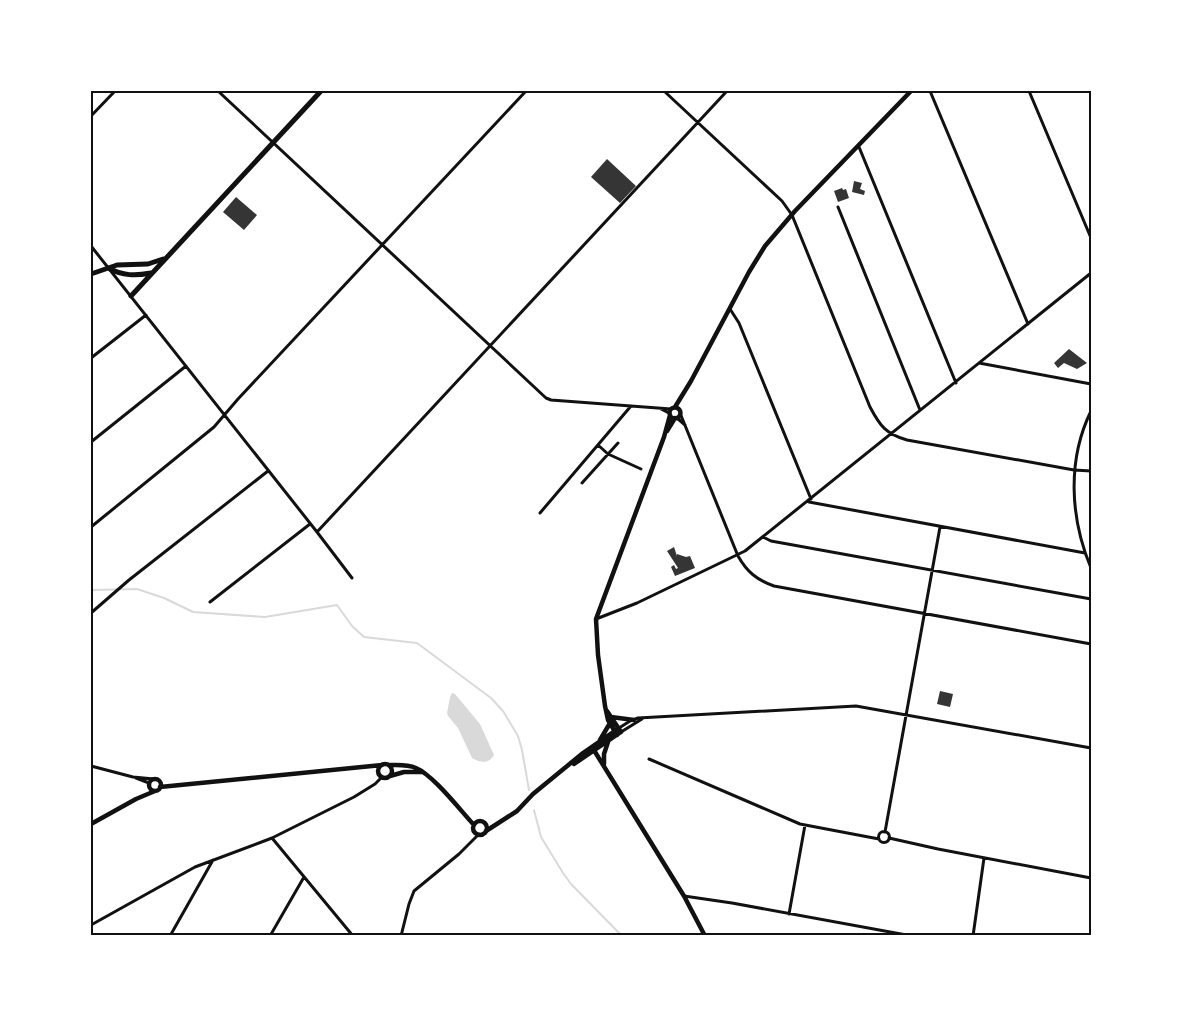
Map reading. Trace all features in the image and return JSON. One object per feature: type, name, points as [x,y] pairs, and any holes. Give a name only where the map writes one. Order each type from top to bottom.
[{"type":"main road","points":[[131,296],[321,91]]},
{"type":"main road","points":[[91,274],[117,265],[153,263],[166,257]]},
{"type":"main road","points":[[108,268],[119,274],[132,276],[152,273]]},
{"type":"street","points":[[91,116],[115,91]]},
{"type":"street","points":[[218,91],[546,398],[674,411],[686,426],[743,566],[764,582],[774,586],[1091,644]]},
{"type":"street","points":[[92,526],[214,427],[526,91]]},
{"type":"street","points":[[664,91],[782,201],[792,215],[870,407],[879,424],[890,434],[907,440],[1074,470],[1091,471]]},
{"type":"street","points":[[317,532],[727,91]]},
{"type":"street","points":[[618,732],[610,723],[606,710],[598,655],[596,619],[674,411],[758,256],[792,215],[911,91]]},
{"type":"street","points":[[930,91],[1028,324]]},
{"type":"street","points":[[1029,91],[1091,238]]},
{"type":"street","points":[[859,147],[956,383]]},
{"type":"street","points":[[838,207],[920,410]]},
{"type":"street","points":[[91,246],[352,578]]},
{"type":"street","points":[[596,619],[637,603],[738,556],[1091,273]]},
{"type":"street","points":[[729,309],[737,319],[742,330],[810,500]]},
{"type":"street","points":[[91,358],[146,314]]},
{"type":"street","points":[[979,363],[1091,384]]},
{"type":"street","points":[[91,442],[186,366]]},
{"type":"street","points":[[540,514],[631,406]]},
{"type":"street","points":[[1091,410],[1083,428],[1074,470],[1079,534],[1091,568]]},
{"type":"street","points":[[674,411],[676,418],[686,426]]},
{"type":"street","points":[[664,437],[676,418],[674,411]]},
{"type":"street","points":[[582,482],[618,442]]},
{"type":"street","points":[[598,445],[608,454],[641,469]]},
{"type":"street","points":[[91,613],[129,580],[268,471]]},
{"type":"street","points":[[810,500],[940,527],[1085,553]]},
{"type":"street","points":[[210,602],[310,524]]},
{"type":"street","points":[[879,839],[881,833],[885,832],[940,527]]},
{"type":"street","points":[[763,537],[771,541],[1091,599]]},
{"type":"street","points":[[611,717],[634,720],[856,706],[1091,748]]},
{"type":"street","points":[[606,710],[618,732]]},
{"type":"street","points":[[599,742],[642,718]]},
{"type":"street","points":[[401,936],[408,904],[414,891],[459,854],[479,834],[482,834],[517,811],[533,794],[562,771],[593,749],[608,742],[634,720]]},
{"type":"street","points":[[593,749],[610,723]]},
{"type":"street","points":[[604,767],[604,754],[608,742]]},
{"type":"street","points":[[593,749],[684,896],[705,936]]},
{"type":"street","points":[[649,759],[770,812],[805,825],[879,839],[885,843],[890,838]]},
{"type":"street","points":[[381,775],[379,768],[382,765]]},
{"type":"street","points":[[389,765],[392,770],[390,776]]},
{"type":"street","points":[[91,824],[160,787],[389,765],[412,766],[422,772],[474,824],[474,831],[479,834]]},
{"type":"street","points":[[91,766],[133,777],[178,784]]},
{"type":"street","points":[[367,766],[385,778],[410,771],[422,772]]},
{"type":"street","points":[[91,925],[195,867],[272,838],[354,797],[381,775]]},
{"type":"street","points":[[133,777],[149,785],[151,790],[155,791]]},
{"type":"street","points":[[136,799],[154,779]]},
{"type":"street","points":[[160,781],[160,787]]},
{"type":"street","points":[[474,824],[477,822],[498,823]]},
{"type":"street","points":[[483,822],[487,827],[486,831]]},
{"type":"street","points":[[789,914],[805,825]]},
{"type":"street","points":[[885,832],[889,834],[890,838],[1091,878]]},
{"type":"street","points":[[272,838],[353,936]]},
{"type":"street","points":[[973,936],[984,858]]},
{"type":"street","points":[[170,936],[214,859]]},
{"type":"street","points":[[270,936],[304,877]]},
{"type":"street","points":[[684,896],[732,902],[912,936]]},
{"type":"shaded area","points":[[452,693],[455,694],[480,724],[494,755],[490,760],[481,762],[472,758],[458,728],[448,716]]},
{"type":"building","points":[[607,159],[636,186],[620,203],[591,177]]},
{"type":"building","points":[[854,181],[862,183],[860,189],[865,191],[864,195],[852,192]]},
{"type":"building","points":[[842,188],[843,190],[846,189],[849,198],[838,202],[834,191]]},
{"type":"building","points":[[236,197],[257,215],[244,230],[223,212]]},
{"type":"building","points":[[1069,349],[1087,363],[1077,369],[1064,363],[1058,368],[1054,363]]},
{"type":"building","points":[[674,547],[677,556],[677,554],[686,557],[690,556],[695,568],[675,576],[671,567],[674,565],[676,569],[678,568],[667,551]]},
{"type":"building","points":[[940,691],[953,694],[950,707],[937,704]]},
{"type":"waterway","points":[[91,590],[137,589],[164,598],[193,612],[265,617],[337,605],[352,626],[364,637],[417,643],[491,698],[503,711],[518,736],[529,790]]},
{"type":"waterway","points":[[534,810],[541,837],[563,873],[571,884],[622,936]]}]
